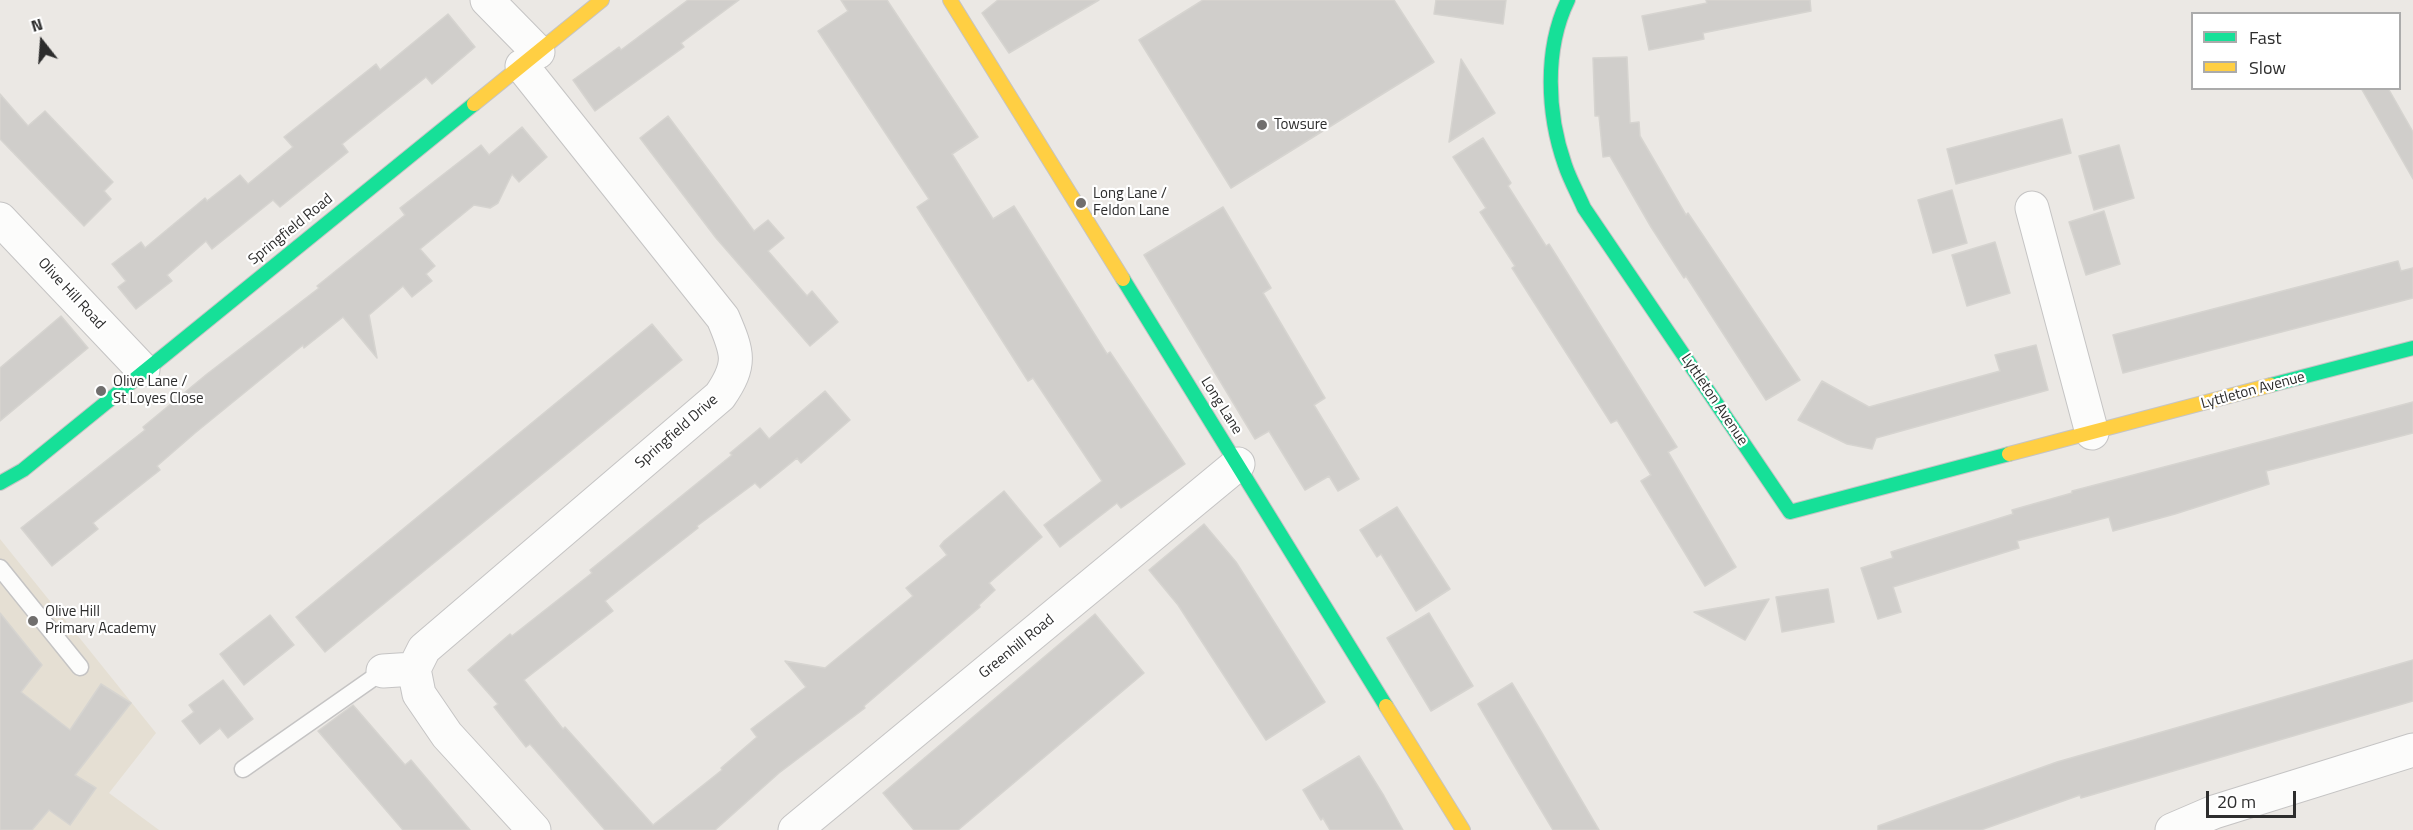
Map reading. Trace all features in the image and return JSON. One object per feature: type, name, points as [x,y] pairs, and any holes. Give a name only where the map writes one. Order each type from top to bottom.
[{"type":"street","name":"Springfield Drive","points":[[398,670],[720,396],[735,373],[734,342],[723,318],[487,0]]},
{"type":"street","name":"Springfield Road","points":[[0,483],[23,471],[143,370],[602,0]]},
{"type":"street","name":"Lyttleton Avenue","points":[[1568,0],[1562,11],[1554,45],[1553,75],[1556,116],[1568,170],[1584,208],[1790,512],[2413,348]]},
{"type":"street","name":"Long Lane","points":[[954,2],[1093,235],[1238,464],[1462,830]]},
{"type":"street","points":[[2032,208],[2092,433]]},
{"type":"street","name":"Olive Hill Road","points":[[0,219],[143,370]]},
{"type":"street","name":"Greenhill Road","points":[[795,830],[1238,464]]},
{"type":"street","points":[[398,670],[419,694],[447,735],[534,830]]},
{"type":"street","points":[[2172,830],[2214,812],[2413,750]]},
{"type":"lane","points":[[0,568],[80,667]]},
{"type":"lane","points":[[243,769],[398,670]]},
{"type":"shaded area","name":"Olive Hill Primary Academy","points":[[0,539],[156,733],[109,793],[159,830],[0,830]]},
{"type":"building","points":[[688,0],[739,0],[681,43],[684,47],[595,111],[573,80],[619,47],[621,50]]},
{"type":"building","points":[[841,0],[887,0],[978,137],[952,154],[993,219],[1014,206],[1107,354],[1110,352],[1185,464],[1121,508],[1117,503],[1060,547],[1044,525],[1102,481],[1033,378],[1028,381],[917,207],[929,199],[818,31],[848,11]]},
{"type":"building","points":[[998,0],[1099,0],[1009,53],[982,13]]},
{"type":"building","name":"Towsure","points":[[1203,0],[1394,0],[1434,62],[1231,188],[1139,40]]},
{"type":"building","points":[[1436,0],[1506,0],[1503,24],[1434,14]]},
{"type":"building","points":[[1706,0],[1810,0],[1811,11],[1703,33],[1704,39],[1649,50],[1642,16],[1707,3]]},
{"type":"building","points":[[448,14],[475,47],[432,84],[426,77],[342,144],[348,152],[280,207],[273,200],[212,249],[206,241],[167,275],[172,281],[136,309],[118,287],[126,281],[112,264],[141,242],[145,248],[205,198],[207,201],[240,175],[248,184],[293,147],[284,137],[376,64],[380,70]]},
{"type":"building","points":[[1627,57],[1630,123],[1639,122],[1640,136],[1686,215],[1688,213],[1800,380],[1766,400],[1686,276],[1684,278],[1651,227],[1610,156],[1603,157],[1599,116],[1595,116],[1593,58]]},
{"type":"building","points":[[1461,59],[1495,113],[1449,142]]},
{"type":"building","points":[[2362,90],[2389,90],[2413,132],[2413,179]]},
{"type":"building","points":[[0,94],[28,126],[45,111],[113,182],[104,191],[111,199],[84,226],[0,139]]},
{"type":"building","points":[[668,116],[754,231],[768,220],[784,238],[768,251],[807,296],[812,291],[838,322],[810,346],[716,238],[640,138]]},
{"type":"building","points":[[2062,119],[2071,153],[1956,184],[1947,149]]},
{"type":"building","points":[[522,127],[547,157],[519,182],[512,174],[498,203],[490,208],[474,205],[420,249],[435,266],[426,274],[432,281],[412,297],[403,286],[369,315],[377,358],[343,317],[304,348],[303,345],[195,433],[157,466],[160,470],[93,523],[98,529],[52,566],[21,528],[145,430],[143,427],[207,374],[319,288],[317,286],[405,215],[400,208],[481,145],[489,155]]},
{"type":"building","points":[[1483,138],[1511,183],[1508,186],[1546,246],[1549,244],[1677,447],[1668,452],[1736,567],[1705,586],[1641,481],[1651,475],[1617,420],[1611,423],[1512,268],[1515,266],[1480,212],[1486,208],[1453,157]]},
{"type":"building","points":[[2119,145],[2134,198],[2094,210],[2079,156]]},
{"type":"building","points":[[1952,190],[1967,243],[1933,253],[1918,200]]},
{"type":"building","points":[[1223,207],[1271,288],[1263,293],[1325,398],[1314,405],[1359,479],[1338,491],[1329,476],[1305,490],[1269,431],[1255,439],[1144,255]]},
{"type":"building","points":[[2104,211],[2120,264],[2086,275],[2069,222]]},
{"type":"building","points":[[1995,242],[2010,293],[1967,306],[1952,255]]},
{"type":"building","points":[[2398,261],[2401,271],[2413,268],[2413,298],[2123,373],[2113,335]]},
{"type":"building","points":[[61,316],[88,348],[0,421],[0,368]]},
{"type":"building","points":[[652,324],[682,360],[325,652],[296,617]]},
{"type":"building","points":[[2036,345],[2048,390],[1876,438],[1872,449],[1847,444],[1798,420],[1822,381],[1869,407],[2000,371],[1995,355]]},
{"type":"building","points":[[825,391],[850,420],[801,463],[797,458],[760,488],[755,483],[697,526],[698,528],[605,601],[613,611],[524,680],[563,729],[565,727],[653,825],[722,770],[721,768],[757,737],[751,729],[806,687],[785,661],[825,668],[913,596],[906,588],[947,555],[940,546],[944,541],[1004,491],[1042,537],[989,583],[995,590],[979,605],[980,607],[864,706],[865,708],[779,773],[715,830],[605,830],[530,744],[526,747],[494,707],[498,704],[468,670],[510,634],[512,636],[592,573],[590,570],[732,455],[730,453],[760,428],[769,439]]},
{"type":"building","points":[[2413,402],[2413,433],[2266,471],[2269,484],[2113,531],[2109,517],[2017,541],[2019,548],[1893,587],[1901,612],[1878,619],[1861,568],[1893,558],[1891,552],[2013,514],[2012,510],[2072,493],[2072,491]]},
{"type":"building","points":[[1397,507],[1450,589],[1416,611],[1381,554],[1377,557],[1360,530]]},
{"type":"building","points":[[1204,524],[1236,562],[1325,702],[1266,740],[1178,605],[1149,570]]},
{"type":"building","points":[[1828,589],[1834,622],[1782,632],[1776,597]]},
{"type":"building","points":[[1769,599],[1745,640],[1694,612]]},
{"type":"building","points":[[0,613],[42,665],[21,692],[70,730],[101,684],[131,703],[75,775],[96,788],[70,825],[49,810],[32,830],[0,830]]},
{"type":"building","points":[[1429,613],[1473,686],[1431,711],[1387,638]]},
{"type":"building","points":[[1095,614],[1144,673],[958,830],[914,830],[883,793]]},
{"type":"building","points":[[270,615],[294,645],[244,685],[220,654]]},
{"type":"building","points":[[2413,660],[2413,701],[2081,798],[2080,795],[1981,830],[1878,830],[1878,826],[2057,762]]},
{"type":"building","points":[[223,680],[253,719],[228,738],[220,728],[200,744],[182,721],[194,712],[189,705]]},
{"type":"building","points":[[1512,683],[1599,830],[1553,830],[1514,765],[1478,704]]},
{"type":"building","points":[[353,705],[405,765],[411,760],[470,830],[403,830],[318,731]]},
{"type":"building","points":[[1359,756],[1403,830],[1330,830],[1323,818],[1321,820],[1303,790]]},
{"type":"traffic: fast","points":[[1568,0],[1555,39],[1551,82],[1554,125],[1569,176],[1584,208],[1790,512],[2009,454]]},
{"type":"traffic: fast","points":[[0,483],[23,470],[474,104]]},
{"type":"traffic: fast","points":[[1123,279],[1386,706]]},
{"type":"traffic: fast","points":[[2271,385],[2413,348]]},
{"type":"traffic: slow","points":[[474,104],[602,0]]},
{"type":"traffic: slow","points":[[950,0],[1123,279]]},
{"type":"traffic: slow","points":[[2009,454],[2271,385]]},
{"type":"traffic: slow","points":[[1386,706],[1463,830]]},
{"type":"place","name":"Towsure","points":[[1262,125]]},
{"type":"place","name":"Long Lane / Feldon Lane","points":[[1081,203]]},
{"type":"place","name":"Olive Lane / St Loyes Close","points":[[101,391]]},
{"type":"place","name":"Olive Hill Primary Academy","points":[[33,621]]}]
